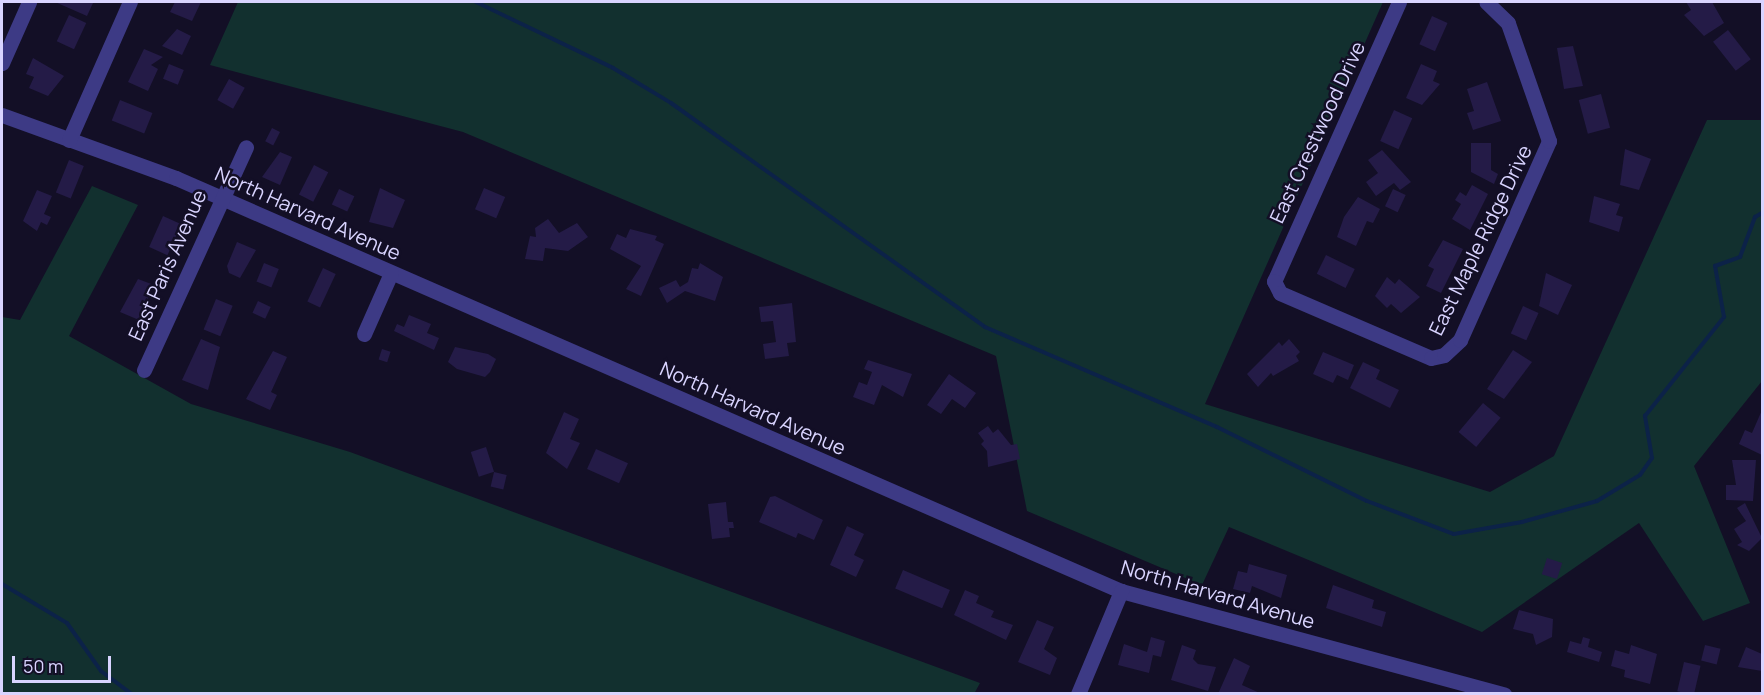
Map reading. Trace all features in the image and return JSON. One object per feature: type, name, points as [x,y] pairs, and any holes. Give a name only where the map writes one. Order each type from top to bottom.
[{"type":"street","points":[[2,63],[29,2]]},
{"type":"street","points":[[69,140],[130,2]]},
{"type":"street","name":"East Crestwood Drive","points":[[1274,281],[1400,2]]},
{"type":"street","name":"East Maple Ridge Drive","points":[[1274,281],[1280,293],[1426,356],[1444,356],[1454,347],[1549,137],[1508,23],[1485,2]]},
{"type":"street","name":"North Harvard Avenue","points":[[2,115],[219,197],[1122,591],[1504,693]]},
{"type":"street","name":"East Paris Avenue","points":[[144,370],[219,197],[246,147]]},
{"type":"street","points":[[364,334],[391,273]]},
{"type":"street","points":[[1078,693],[1122,591]]},
{"type":"green space","points":[[238,2],[1383,2],[1205,404],[1490,492],[1554,456],[1707,120],[1762,120],[1762,381],[1694,466],[1750,603],[1703,621],[1639,523],[1482,632],[1229,527],[1202,585],[1027,511],[996,356],[463,132],[210,65]]},
{"type":"green space","points":[[92,186],[138,205],[69,336],[191,404],[350,452],[980,683],[974,694],[2,693],[2,317],[20,320]]},
{"type":"building","points":[[55,2],[89,2],[93,3],[87,16]]},
{"type":"building","points":[[175,2],[201,2],[192,21],[170,12]]},
{"type":"building","points":[[1686,2],[1712,2],[1724,23],[1704,36],[1684,15],[1691,10]]},
{"type":"building","points":[[69,15],[86,23],[74,49],[57,41]]},
{"type":"building","points":[[1432,16],[1448,23],[1435,51],[1419,44]]},
{"type":"building","points":[[177,29],[191,36],[182,55],[162,46]]},
{"type":"building","points":[[1728,30],[1751,59],[1736,71],[1713,42]]},
{"type":"building","points":[[1573,46],[1583,86],[1564,89],[1557,48]]},
{"type":"building","points":[[144,49],[163,57],[151,65],[158,69],[148,91],[128,82]]},
{"type":"building","points":[[33,58],[64,76],[48,96],[29,88],[34,77],[26,74]]},
{"type":"building","points":[[169,64],[184,70],[178,85],[163,79]]},
{"type":"building","points":[[1421,64],[1437,71],[1433,81],[1440,84],[1422,105],[1406,98]]},
{"type":"building","points":[[229,79],[245,88],[233,109],[217,100]]},
{"type":"building","points":[[1487,82],[1501,121],[1473,130],[1467,113],[1474,111],[1467,89]]},
{"type":"building","points":[[1601,94],[1610,128],[1588,134],[1579,100]]},
{"type":"building","points":[[120,100],[152,113],[144,134],[112,120]]},
{"type":"building","points":[[1394,110],[1412,118],[1398,149],[1380,141]]},
{"type":"building","points":[[272,128],[280,132],[273,145],[265,141]]},
{"type":"building","points":[[1471,143],[1491,143],[1491,170],[1498,174],[1494,184],[1471,172]]},
{"type":"building","points":[[1625,149],[1651,159],[1639,190],[1620,185]]},
{"type":"building","points":[[1382,150],[1411,182],[1400,190],[1394,183],[1376,196],[1366,182],[1378,173],[1368,160]]},
{"type":"building","points":[[280,152],[292,157],[280,185],[262,177]]},
{"type":"building","points":[[69,160],[84,166],[71,198],[56,192]]},
{"type":"building","points":[[314,165],[328,172],[313,202],[299,194]]},
{"type":"building","points":[[1472,185],[1488,194],[1470,230],[1452,219],[1461,204],[1455,200],[1460,192],[1466,196]]},
{"type":"building","points":[[380,188],[405,200],[393,228],[369,222]]},
{"type":"building","points":[[484,188],[505,197],[496,218],[475,209]]},
{"type":"building","points":[[339,189],[354,196],[347,212],[332,204]]},
{"type":"building","points":[[1393,189],[1406,195],[1398,212],[1385,206]]},
{"type":"building","points":[[37,190],[52,196],[44,214],[51,217],[47,225],[41,222],[37,231],[23,221]]},
{"type":"building","points":[[1594,196],[1620,204],[1616,215],[1623,217],[1619,232],[1589,222]]},
{"type":"building","points":[[1358,197],[1380,209],[1373,223],[1367,221],[1356,246],[1337,237],[1344,217]]},
{"type":"building","points":[[163,216],[181,224],[167,255],[149,247]]},
{"type":"building","points":[[548,219],[559,233],[577,223],[588,237],[568,251],[545,248],[543,261],[525,259],[530,236],[536,237],[535,228]]},
{"type":"building","points":[[630,229],[657,236],[655,240],[664,244],[641,296],[626,289],[641,266],[610,249],[617,234],[626,238]]},
{"type":"building","points":[[1443,240],[1463,249],[1441,293],[1426,286],[1434,269],[1428,266]]},
{"type":"building","points":[[237,242],[256,250],[240,278],[229,273],[227,266]]},
{"type":"building","points":[[1326,255],[1355,269],[1346,288],[1317,274]]},
{"type":"building","points":[[264,263],[279,269],[271,288],[257,282]]},
{"type":"building","points":[[700,263],[723,277],[715,301],[685,291],[667,303],[659,288],[676,280],[680,287],[688,282],[692,268],[698,269]]},
{"type":"building","points":[[323,268],[336,274],[320,307],[307,302]]},
{"type":"building","points":[[1546,273],[1572,285],[1558,315],[1539,306]]},
{"type":"building","points":[[1387,277],[1395,284],[1399,279],[1420,297],[1401,313],[1391,304],[1387,308],[1375,296]]},
{"type":"building","points":[[138,279],[154,285],[139,320],[120,312]]},
{"type":"building","points":[[216,299],[233,306],[220,336],[204,330]]},
{"type":"building","points":[[258,301],[271,307],[265,319],[253,313]]},
{"type":"building","points":[[792,303],[796,342],[787,343],[789,356],[765,359],[763,344],[776,342],[773,321],[761,322],[759,307]]},
{"type":"building","points":[[1523,306],[1539,313],[1526,340],[1511,333]]},
{"type":"building","points":[[409,315],[431,324],[427,333],[439,338],[434,350],[394,331],[397,324],[404,327]]},
{"type":"building","points":[[201,339],[220,347],[208,390],[182,380]]},
{"type":"building","points":[[1289,339],[1300,352],[1296,356],[1299,361],[1273,376],[1271,373],[1258,387],[1247,374],[1279,342],[1282,346]]},
{"type":"building","points":[[455,347],[488,354],[496,359],[490,372],[485,377],[457,369],[448,362]]},
{"type":"building","points":[[382,349],[391,352],[387,362],[379,359]]},
{"type":"building","points":[[1513,350],[1532,362],[1504,399],[1487,389]]},
{"type":"building","points":[[273,351],[287,357],[271,392],[277,395],[270,410],[246,399]]},
{"type":"building","points":[[1323,352],[1354,365],[1348,380],[1337,375],[1333,383],[1313,374]]},
{"type":"building","points":[[868,360],[912,374],[903,397],[882,385],[874,405],[853,397],[859,382],[867,385],[872,372],[864,369]]},
{"type":"building","points":[[1363,362],[1380,370],[1376,379],[1399,390],[1390,408],[1350,388]]},
{"type":"building","points":[[949,374],[976,393],[965,408],[952,399],[941,414],[927,405]]},
{"type":"building","points":[[1483,403],[1501,418],[1476,447],[1459,432]]},
{"type":"building","points":[[1762,410],[1762,455],[1739,444],[1745,430],[1752,433]]},
{"type":"building","points":[[564,412],[579,419],[570,439],[580,443],[567,469],[546,453]]},
{"type":"building","points":[[988,426],[993,433],[998,429],[1011,445],[1017,444],[1020,459],[988,467],[987,451],[981,444],[984,441],[978,433]]},
{"type":"building","points":[[486,447],[494,472],[479,477],[471,452]]},
{"type":"building","points":[[596,449],[628,463],[619,483],[587,469]]},
{"type":"building","points":[[1732,460],[1756,460],[1753,501],[1726,500],[1726,485],[1736,485]]},
{"type":"building","points":[[494,472],[507,475],[503,490],[491,487]]},
{"type":"building","points":[[775,496],[823,520],[814,540],[798,533],[796,538],[759,522],[770,497]]},
{"type":"building","points":[[726,502],[728,522],[733,522],[734,528],[729,528],[730,537],[712,539],[708,504]]},
{"type":"building","points":[[1745,503],[1762,538],[1749,551],[1737,545],[1742,542],[1734,529],[1746,521],[1737,508]]},
{"type":"building","points":[[847,526],[864,534],[854,555],[864,560],[856,577],[830,565]]},
{"type":"building","points":[[1547,558],[1562,563],[1557,579],[1542,574]]},
{"type":"building","points":[[1249,564],[1287,575],[1281,598],[1252,586],[1250,593],[1233,589],[1238,571],[1247,573]]},
{"type":"building","points":[[903,570],[950,590],[942,608],[895,588]]},
{"type":"building","points":[[1333,585],[1374,600],[1372,608],[1386,612],[1382,627],[1326,608]]},
{"type":"building","points":[[965,590],[979,596],[976,603],[994,611],[991,617],[1013,625],[1006,640],[954,615]]},
{"type":"building","points":[[1519,610],[1553,619],[1552,637],[1536,645],[1533,634],[1513,629]]},
{"type":"building","points":[[1037,620],[1054,627],[1044,649],[1057,658],[1050,675],[1018,662]]},
{"type":"building","points":[[1151,637],[1165,641],[1161,657],[1153,655],[1149,673],[1118,665],[1124,644],[1147,652]]},
{"type":"building","points":[[1583,637],[1590,639],[1588,647],[1602,652],[1599,662],[1567,652],[1570,641],[1581,644]]},
{"type":"building","points":[[1182,645],[1196,650],[1193,659],[1198,664],[1216,667],[1208,691],[1171,680]]},
{"type":"building","points":[[1631,645],[1657,654],[1650,684],[1624,677],[1625,670],[1611,666],[1615,650],[1629,654]]},
{"type":"building","points":[[1705,645],[1721,649],[1717,664],[1701,661]]},
{"type":"building","points":[[1746,647],[1762,654],[1762,671],[1738,667]]},
{"type":"building","points":[[1234,658],[1250,666],[1242,685],[1262,694],[1218,694]]},
{"type":"building","points":[[1684,662],[1701,666],[1694,694],[1677,691]]},
{"type":"waterway","points":[[476,2],[613,68],[671,103],[985,327],[1217,427],[1367,501],[1454,534],[1522,522],[1597,501],[1640,475],[1652,458],[1645,416],[1724,317],[1715,266],[1740,257],[1755,217],[1762,213]]},
{"type":"waterway","points":[[2,584],[67,623],[101,671],[132,694]]}]
